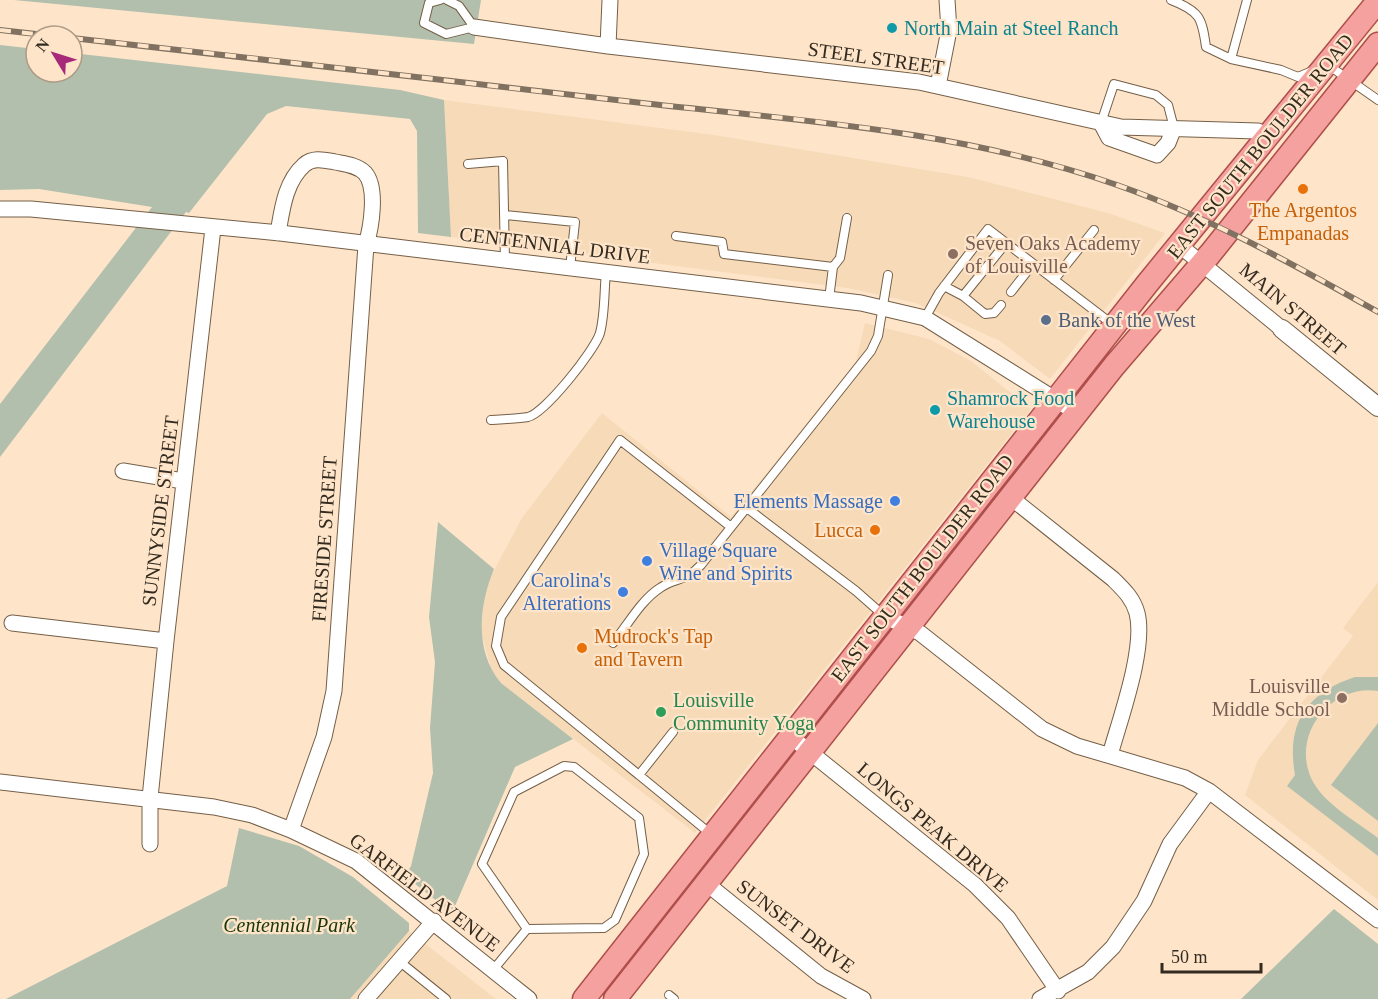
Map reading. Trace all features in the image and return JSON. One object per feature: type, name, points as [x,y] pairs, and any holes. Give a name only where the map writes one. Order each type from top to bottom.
[{"type":"main road","name":"EAST SOUTH BOULDER ROAD","points":[[584,999],[1055,400],[1378,1]]},
{"type":"main road","name":"EAST SOUTH BOULDER ROAD","points":[[615,999],[1077,413],[1202,263],[1378,44]]},
{"type":"street","points":[[608,46],[610,0]]},
{"type":"street","points":[[938,86],[949,30],[947,0]]},
{"type":"street","name":"STEEL STREET","points":[[474,27],[608,46],[938,86],[1121,127],[1258,131],[1268,137]]},
{"type":"street","points":[[1101,123],[1109,138],[1158,155],[1168,143],[1174,128]]},
{"type":"street","name":"FIRESIDE STREET","points":[[278,233],[291,181],[305,164],[312,160],[348,164],[366,174],[372,201],[372,226],[366,245],[334,691],[324,737],[291,830]]},
{"type":"street","name":"CENTENNIAL DRIVE","points":[[0,208],[278,233],[881,307],[925,318],[1077,413]]},
{"type":"street","name":"SUNNYSIDE STREET","points":[[150,798],[183,481],[213,228]]},
{"type":"street","name":"MAIN STREET","points":[[1179,245],[1378,408]]},
{"type":"street","points":[[123,471],[183,481]]},
{"type":"street","points":[[1010,497],[1113,579],[1128,593],[1137,612],[1139,627],[1135,662],[1110,755]]},
{"type":"street","points":[[884,616],[908,627],[959,662],[1042,729],[1077,746],[1163,770],[1209,791],[1378,920]]},
{"type":"street","points":[[12,622],[166,641]]},
{"type":"street","name":"LONGS PEAK DRIVE","points":[[790,736],[975,885],[1008,918],[1058,991]]},
{"type":"street","name":"GARFIELD AVENUE","points":[[0,782],[150,798],[252,815],[291,830],[356,861],[529,999]]},
{"type":"street","points":[[1040,999],[1058,991],[1088,972],[1113,947],[1144,901],[1170,844],[1209,791]]},
{"type":"street","points":[[150,798],[150,844]]},
{"type":"street","name":"SUNSET DRIVE","points":[[706,883],[821,976],[863,999]]},
{"type":"street","points":[[366,999],[434,921]]},
{"type":"lane","points":[[440,0],[429,3],[424,23],[446,34],[474,27],[459,6],[447,0]]},
{"type":"lane","points":[[1171,0],[1188,3],[1202,19],[1206,47],[1231,59],[1281,70],[1298,77],[1328,64],[1378,100]]},
{"type":"lane","points":[[1231,59],[1247,0]]},
{"type":"lane","points":[[1101,123],[1114,84],[1156,95],[1168,105],[1174,128]]},
{"type":"lane","points":[[468,164],[503,161],[505,261]]},
{"type":"lane","points":[[505,215],[574,222],[570,268]]},
{"type":"lane","points":[[829,299],[833,267],[840,258],[847,218]]},
{"type":"lane","points":[[925,318],[944,286],[988,229],[1114,326]]},
{"type":"lane","points":[[1054,280],[1094,230]]},
{"type":"lane","points":[[676,236],[722,242],[724,254],[833,267]]},
{"type":"lane","points":[[963,296],[1006,243]]},
{"type":"lane","points":[[1011,292],[1033,264]]},
{"type":"lane","points":[[491,420],[529,417],[547,404],[597,340],[606,273]]},
{"type":"lane","points":[[613,643],[654,592],[690,576],[872,351],[878,336],[888,275]]},
{"type":"lane","points":[[944,286],[963,296],[986,314],[994,313],[1000,305]]},
{"type":"lane","points":[[711,835],[504,665],[496,646],[501,617],[620,440],[731,526]]},
{"type":"lane","points":[[747,508],[856,591],[884,616]]},
{"type":"lane","points":[[639,775],[673,732]]},
{"type":"lane","points":[[493,970],[527,929],[604,928],[615,920],[644,854],[639,818],[574,767],[564,766],[514,792],[482,864],[527,929]]},
{"type":"lane","points":[[399,961],[446,999]]},
{"type":"shaded area","points":[[444,100],[714,135],[968,177],[1108,213],[1165,233],[1050,379],[1000,341],[916,303],[847,288],[451,237]]},
{"type":"shaded area","points":[[865,323],[929,339],[971,361],[1031,409],[695,833],[501,683],[492,673],[481,631],[484,599],[489,580],[522,518],[602,413],[731,517],[856,362]]},
{"type":"shaded area","name":"Louisville Middle School","points":[[1378,582],[1378,900],[1245,795],[1258,760],[1353,636],[1343,628]]},
{"type":"shaded area","points":[[409,931],[496,999],[350,999]]},
{"type":"green space","points":[[14,0],[481,0],[474,44]]},
{"type":"green space","points":[[0,45],[24,48],[24,84],[84,84],[84,54],[400,90],[444,100],[451,237],[418,233],[417,131],[410,119],[286,106],[267,114],[189,213],[186,212],[0,457],[0,404],[152,207],[39,189],[0,190]]},
{"type":"green space","points":[[438,522],[494,569],[485,598],[482,628],[486,657],[492,670],[501,683],[573,739],[515,767],[452,913],[405,876],[411,866],[433,773],[430,728],[435,662],[429,617]]},
{"type":"green space","points":[[1355,677],[1378,677],[1378,691],[1361,691],[1345,696],[1331,704],[1319,716],[1306,746],[1307,763],[1312,780],[1325,797],[1378,838],[1378,856],[1287,786],[1295,775],[1294,740],[1303,713],[1324,692]]},
{"type":"green space","points":[[1378,723],[1378,821],[1331,785]]},
{"type":"green space","name":"Centennial Park","points":[[239,828],[299,846],[353,877],[409,923],[409,931],[350,999],[6,999],[227,886]]},
{"type":"green space","points":[[1334,909],[1378,944],[1378,999],[1241,999]]},
{"type":"railway","points":[[0,30],[24,33]]},
{"type":"railway","points":[[84,39],[828,123],[1003,152],[1117,185],[1185,212],[1282,259],[1378,312]]},
{"type":"place","name":"North Main at Steel Ranch","points":[[892,28]]},
{"type":"place","name":"The Argentos Empanadas","points":[[1303,189]]},
{"type":"place","name":"Seven Oaks Academy of Louisville","points":[[953,254]]},
{"type":"place","name":"Bank of the West","points":[[1046,320]]},
{"type":"place","name":"Shamrock Food Warehouse","points":[[935,410]]},
{"type":"place","name":"Elements Massage","points":[[895,501]]},
{"type":"place","name":"Lucca","points":[[875,530]]},
{"type":"place","name":"Village Square Wine and Spirits","points":[[647,561]]},
{"type":"place","name":"Carolina's Alterations","points":[[623,592]]},
{"type":"place","name":"Mudrock's Tap and Tavern","points":[[582,648]]},
{"type":"place","name":"Louisville Middle School","points":[[1342,698]]},
{"type":"place","name":"Louisville Community Yoga","points":[[661,712]]}]
